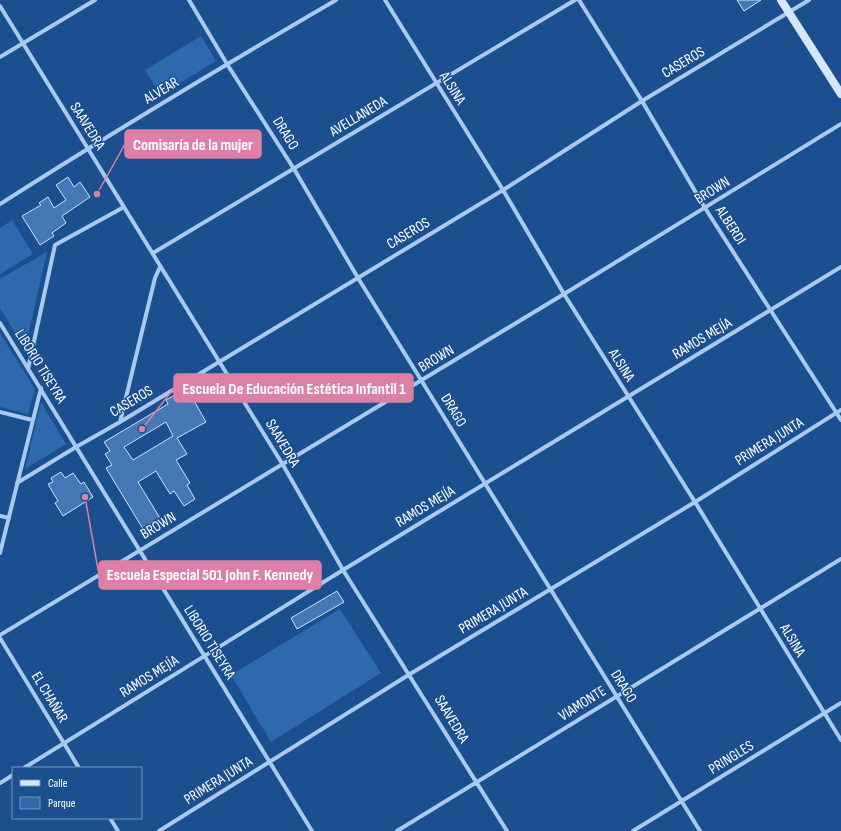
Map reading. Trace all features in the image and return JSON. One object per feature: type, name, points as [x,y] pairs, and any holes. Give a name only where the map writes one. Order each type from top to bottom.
[{"type":"main road","points":[[781,0],[841,94]]},
{"type":"street","points":[[0,57],[95,0]]},
{"type":"street","name":"DRAGO","points":[[189,0],[294,168],[358,278],[700,831]]},
{"type":"street","name":"ALVEAR","points":[[0,204],[88,148],[336,0]]},
{"type":"street","name":"ALSINA","points":[[385,0],[628,398],[761,609],[841,740]]},
{"type":"street","name":"AVELLANEDA","points":[[153,253],[575,0]]},
{"type":"street","name":"ALBERDI","points":[[579,0],[642,101],[705,208],[772,310],[841,420]]},
{"type":"street","name":"CASEROS","points":[[17,483],[358,278],[502,190],[642,101],[809,0]]},
{"type":"street","name":"SAAVEDRA","points":[[0,6],[283,465],[344,570],[507,831]]},
{"type":"street","name":"BROWN","points":[[0,636],[841,124]]},
{"type":"street","points":[[28,369],[55,245],[124,207]]},
{"type":"street","points":[[120,422],[154,278],[160,267]]},
{"type":"street","name":"RAMOS MEJÍA","points":[[26,767],[344,570],[841,267]]},
{"type":"street","name":"LIBORIO TISEYRA","points":[[0,323],[312,831]]},
{"type":"street","points":[[0,553],[40,388]]},
{"type":"street","name":"PRIMERA JUNTA","points":[[158,831],[410,674],[694,502],[841,410]]},
{"type":"street","points":[[0,412],[32,420]]},
{"type":"street","points":[[0,516],[9,518]]},
{"type":"street","name":"VIAMONTE","points":[[397,831],[841,559]]},
{"type":"street","name":"EL CHAÑAR","points":[[0,636],[78,767]]},
{"type":"street","name":"PRINGLES","points":[[633,831],[841,703]]},
{"type":"street","points":[[0,783],[12,776]]},
{"type":"street","points":[[111,819],[118,831]]},
{"type":"green space","points":[[201,36],[216,61],[160,95],[145,70]]},
{"type":"green space","points":[[12,220],[33,254],[0,274],[0,228]]},
{"type":"green space","points":[[47,252],[25,349],[0,308],[0,279]]},
{"type":"green space","points":[[0,333],[35,389],[28,414],[0,407]]},
{"type":"green space","points":[[41,402],[66,444],[25,469]]},
{"type":"green space","points":[[340,609],[381,673],[271,742],[231,675]]},
{"type":"building","points":[[737,0],[761,0],[744,11]]},
{"type":"building","points":[[68,177],[74,187],[80,182],[90,197],[62,216],[66,223],[52,233],[54,236],[40,245],[22,216],[41,205],[39,203],[48,197],[54,208],[66,200],[56,185]]},
{"type":"building","points":[[187,388],[206,422],[177,438],[187,454],[176,460],[190,483],[187,485],[195,499],[184,506],[174,491],[170,494],[156,471],[138,482],[160,518],[143,529],[106,468],[112,465],[105,454],[110,451],[104,442],[168,404],[166,400]],"holes":[[[166,422],[173,436],[133,460],[124,447]]]},
{"type":"building","points":[[61,472],[65,478],[73,473],[81,484],[84,482],[93,497],[63,516],[55,503],[58,501],[48,484],[53,482],[51,478]]},
{"type":"building","points":[[337,591],[344,602],[297,629],[291,618]]},
{"type":"place","name":"Comisaría de la mujer","points":[[97,194]]},
{"type":"place","name":"Escuela De Educación Estética Infantil 1","points":[[142,429]]},
{"type":"place","name":"Escuela Especial 501 John F. Kennedy","points":[[85,497]]}]
